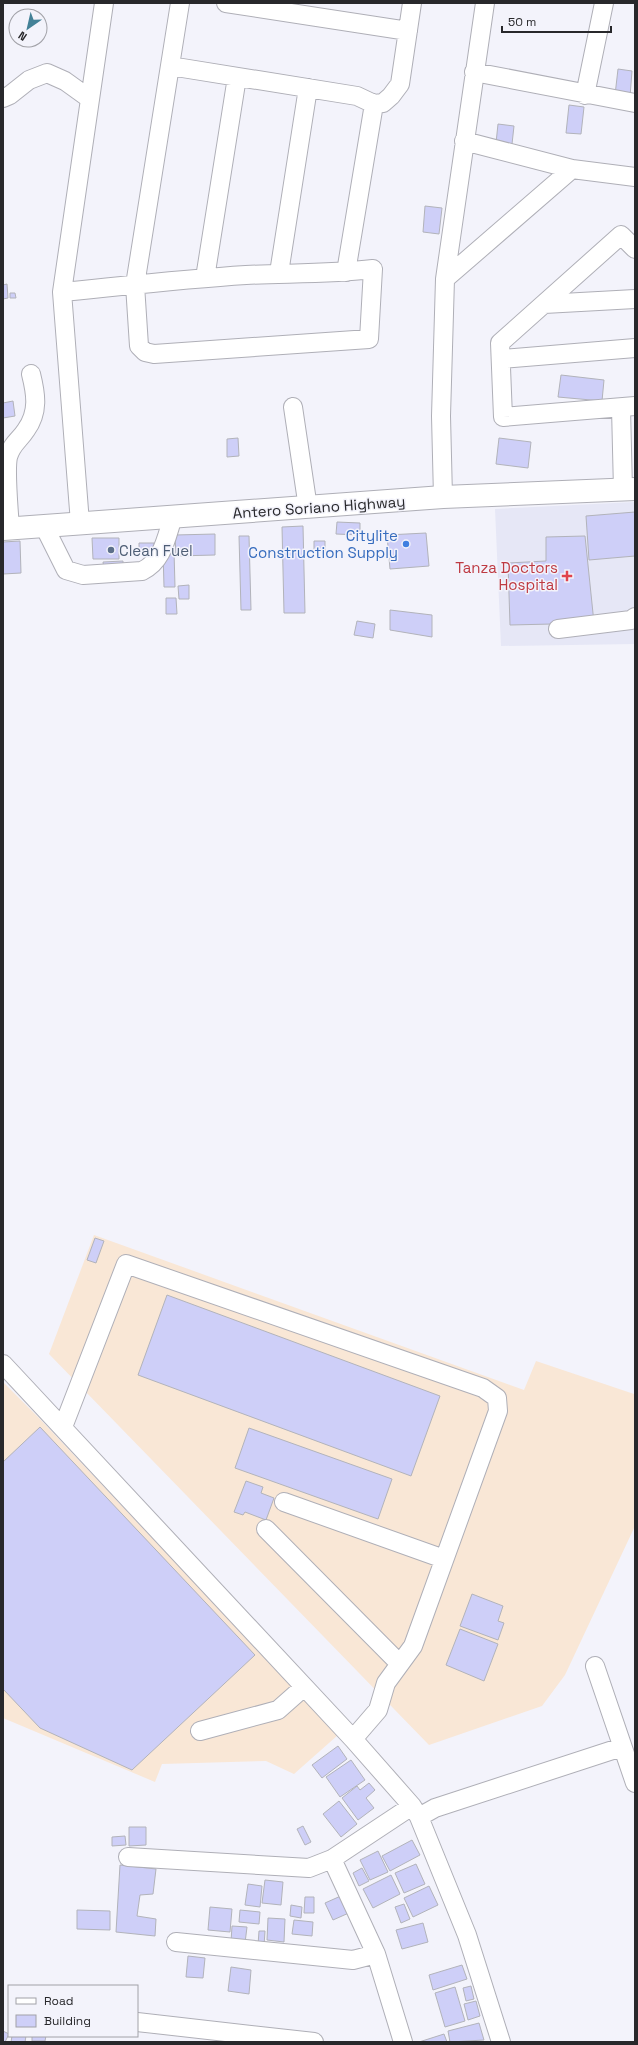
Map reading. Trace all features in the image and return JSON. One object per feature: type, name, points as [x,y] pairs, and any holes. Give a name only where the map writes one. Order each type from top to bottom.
[{"type":"main road","name":"Antero Soriano Highway","points":[[6,528],[308,508],[443,497],[629,490]]},
{"type":"street","points":[[80,523],[62,292],[104,3]]},
{"type":"street","points":[[62,292],[135,285],[206,278],[279,273],[346,272],[373,269],[369,339],[154,354],[146,352],[139,346],[135,285],[180,3]]},
{"type":"street","points":[[226,3],[408,31]]},
{"type":"street","points":[[170,66],[357,96],[374,104],[383,103],[391,96],[400,84],[412,3]]},
{"type":"street","points":[[443,497],[441,416],[445,279],[485,3]]},
{"type":"street","points":[[585,94],[604,3]]},
{"type":"street","points":[[474,72],[635,103]]},
{"type":"street","points":[[3,98],[10,95],[29,80],[47,73],[65,81],[90,99]]},
{"type":"street","points":[[206,278],[237,77]]},
{"type":"street","points":[[279,273],[308,88]]},
{"type":"street","points":[[346,272],[374,104]]},
{"type":"street","points":[[464,141],[572,169],[635,177]]},
{"type":"street","points":[[445,279],[572,169]]},
{"type":"street","points":[[629,490],[628,407],[503,417],[500,343],[621,235],[635,249]]},
{"type":"street","points":[[544,304],[635,299]]},
{"type":"street","points":[[501,358],[635,348]]},
{"type":"street","points":[[6,528],[8,459],[13,444],[26,430],[33,417],[37,399],[31,374]]},
{"type":"street","points":[[293,407],[308,508]]},
{"type":"street","points":[[44,526],[66,570],[83,575],[142,571],[156,562],[160,557],[173,517]]},
{"type":"street","points":[[558,629],[631,620],[635,617]]},
{"type":"street","points":[[63,1427],[126,1264],[483,1388],[497,1398],[498,1411],[413,1646],[399,1663],[386,1683],[378,1710],[353,1740]]},
{"type":"street","points":[[3,1364],[353,1740],[416,1812],[467,1935],[501,2042]]},
{"type":"street","points":[[284,1502],[444,1559]]},
{"type":"street","points":[[266,1529],[399,1663]]},
{"type":"street","points":[[595,1666],[635,1782]]},
{"type":"street","points":[[200,1731],[278,1710],[304,1687]]},
{"type":"street","points":[[128,1857],[309,1868],[332,1859],[416,1812],[435,1808],[622,1747]]},
{"type":"street","points":[[332,1859],[376,1954],[403,2042]]},
{"type":"street","points":[[176,1942],[353,1960],[376,1954]]},
{"type":"street","points":[[138,2022],[314,2042]]},
{"type":"shaded area","name":"Tanza Doctors Hospital","points":[[635,502],[635,644],[501,646],[495,509]]},
{"type":"shaded area","points":[[94,1235],[524,1390],[536,1361],[634,1394],[635,1526],[565,1675],[542,1706],[429,1745],[49,1354]]},
{"type":"shaded area","points":[[3,1382],[39,1418],[338,1735],[294,1774],[266,1761],[162,1764],[155,1782],[3,1718]]},
{"type":"building","points":[[618,69],[632,71],[630,97],[615,95]]},
{"type":"building","points":[[569,105],[584,107],[581,134],[566,133]]},
{"type":"building","points":[[498,124],[514,126],[512,144],[496,143]]},
{"type":"building","points":[[425,206],[442,208],[439,234],[423,232]]},
{"type":"building","points":[[7,284],[8,298],[3,299],[3,285]]},
{"type":"building","points":[[10,293],[15,293],[16,298],[10,298]]},
{"type":"building","points":[[561,375],[604,380],[602,401],[558,397]]},
{"type":"building","points":[[13,401],[15,416],[3,418],[3,403]]},
{"type":"building","points":[[238,438],[239,456],[227,457],[227,439]]},
{"type":"building","points":[[499,438],[531,442],[528,468],[496,464]]},
{"type":"building","points":[[635,512],[635,556],[589,560],[586,516]]},
{"type":"building","points":[[337,522],[360,523],[360,535],[336,534]]},
{"type":"building","points":[[303,526],[305,613],[284,613],[282,527]]},
{"type":"building","points":[[426,533],[429,566],[390,569],[387,535]]},
{"type":"building","points":[[215,534],[215,555],[176,556],[175,535]]},
{"type":"building","points":[[239,536],[249,536],[251,610],[241,610]]},
{"type":"building","points":[[585,536],[594,623],[510,625],[508,563],[546,561],[546,537]]},
{"type":"building","points":[[92,538],[119,538],[119,559],[93,559]]},
{"type":"building","points":[[20,541],[21,573],[3,574],[3,542]]},
{"type":"building","points":[[314,541],[325,541],[325,552],[314,551]]},
{"type":"building","points":[[139,543],[154,543],[155,551],[139,551]]},
{"type":"building","points":[[163,551],[174,551],[175,587],[164,587]]},
{"type":"building","points":[[123,561],[123,568],[104,569],[103,562]]},
{"type":"building","points":[[189,585],[189,599],[179,599],[178,586]]},
{"type":"building","points":[[166,598],[176,598],[177,614],[166,614]]},
{"type":"building","points":[[390,610],[432,615],[432,637],[390,630]]},
{"type":"building","points":[[357,621],[375,624],[373,638],[354,635]]},
{"type":"building","points":[[95,1238],[104,1241],[96,1263],[87,1260]]},
{"type":"building","points":[[167,1295],[440,1396],[411,1476],[138,1375]]},
{"type":"building","points":[[40,1427],[255,1655],[132,1770],[40,1728],[3,1689],[3,1462]]},
{"type":"building","points":[[249,1428],[392,1479],[378,1519],[235,1468]]},
{"type":"building","points":[[246,1481],[263,1487],[261,1493],[274,1498],[266,1520],[245,1512],[243,1515],[234,1512]]},
{"type":"building","points":[[472,1594],[503,1606],[498,1621],[504,1623],[498,1640],[460,1626]]},
{"type":"building","points":[[460,1629],[498,1644],[484,1681],[446,1665]]},
{"type":"building","points":[[338,1746],[347,1759],[322,1778],[312,1765]]},
{"type":"building","points":[[351,1760],[365,1780],[340,1797],[326,1777]]},
{"type":"building","points":[[369,1783],[375,1790],[366,1798],[374,1808],[358,1820],[342,1798],[357,1786],[360,1790]]},
{"type":"building","points":[[339,1801],[357,1824],[341,1837],[323,1814]]},
{"type":"building","points":[[303,1826],[311,1842],[305,1845],[297,1829]]},
{"type":"building","points":[[129,1827],[146,1827],[146,1845],[129,1846]]},
{"type":"building","points":[[125,1836],[126,1845],[112,1846],[112,1837]]},
{"type":"building","points":[[412,1840],[420,1855],[390,1871],[382,1856]]},
{"type":"building","points":[[378,1851],[388,1872],[370,1880],[360,1860]]},
{"type":"building","points":[[416,1864],[425,1884],[404,1893],[395,1873]]},
{"type":"building","points":[[120,1865],[156,1869],[153,1894],[140,1895],[137,1916],[156,1919],[155,1936],[116,1932]]},
{"type":"building","points":[[362,1868],[369,1881],[359,1886],[353,1873]]},
{"type":"building","points":[[391,1875],[400,1894],[373,1908],[363,1889]]},
{"type":"building","points":[[265,1880],[283,1882],[281,1905],[262,1903]]},
{"type":"building","points":[[248,1884],[262,1886],[260,1907],[245,1905]]},
{"type":"building","points":[[429,1886],[438,1905],[413,1917],[404,1898]]},
{"type":"building","points":[[343,1895],[351,1912],[333,1920],[325,1903]]},
{"type":"building","points":[[305,1897],[314,1897],[314,1913],[304,1913]]},
{"type":"building","points":[[404,1904],[410,1919],[401,1923],[395,1907]]},
{"type":"building","points":[[291,1905],[302,1907],[301,1918],[290,1916]]},
{"type":"building","points":[[210,1907],[232,1909],[230,1932],[208,1930]]},
{"type":"building","points":[[77,1910],[110,1911],[110,1930],[77,1929]]},
{"type":"building","points":[[240,1910],[260,1912],[259,1924],[239,1922]]},
{"type":"building","points":[[268,1918],[285,1919],[284,1942],[267,1940]]},
{"type":"building","points":[[294,1920],[313,1922],[312,1936],[292,1934]]},
{"type":"building","points":[[423,1923],[428,1942],[402,1949],[396,1930]]},
{"type":"building","points":[[232,1926],[247,1927],[245,1943],[231,1942]]},
{"type":"building","points":[[259,1931],[265,1931],[264,1946],[258,1945]]},
{"type":"building","points":[[188,1956],[205,1958],[203,1978],[186,1977]]},
{"type":"building","points":[[462,1965],[467,1979],[433,1990],[429,1975]]},
{"type":"building","points":[[231,1967],[251,1970],[249,1994],[228,1991]]},
{"type":"building","points":[[471,1986],[474,1999],[466,2001],[463,1988]]},
{"type":"building","points":[[455,1987],[465,2021],[445,2027],[435,1993]]},
{"type":"building","points":[[476,2001],[480,2016],[468,2020],[464,2004]]},
{"type":"building","points":[[479,2023],[484,2040],[450,2042],[448,2031]]},
{"type":"building","points":[[3,2031],[8,2034],[8,2036],[5,2042],[3,2041]]},
{"type":"building","points":[[444,2034],[447,2042],[419,2042]]},
{"type":"building","points":[[12,2037],[26,2037],[25,2042],[11,2042]]},
{"type":"building","points":[[32,2037],[46,2037],[45,2041],[32,2041]]},
{"type":"place","name":"Citylite Construction Supply","points":[[406,544]]},
{"type":"place","name":"Clean Fuel","points":[[111,550]]},
{"type":"place","name":"Tanza Doctors Hospital","points":[[567,576]]}]
